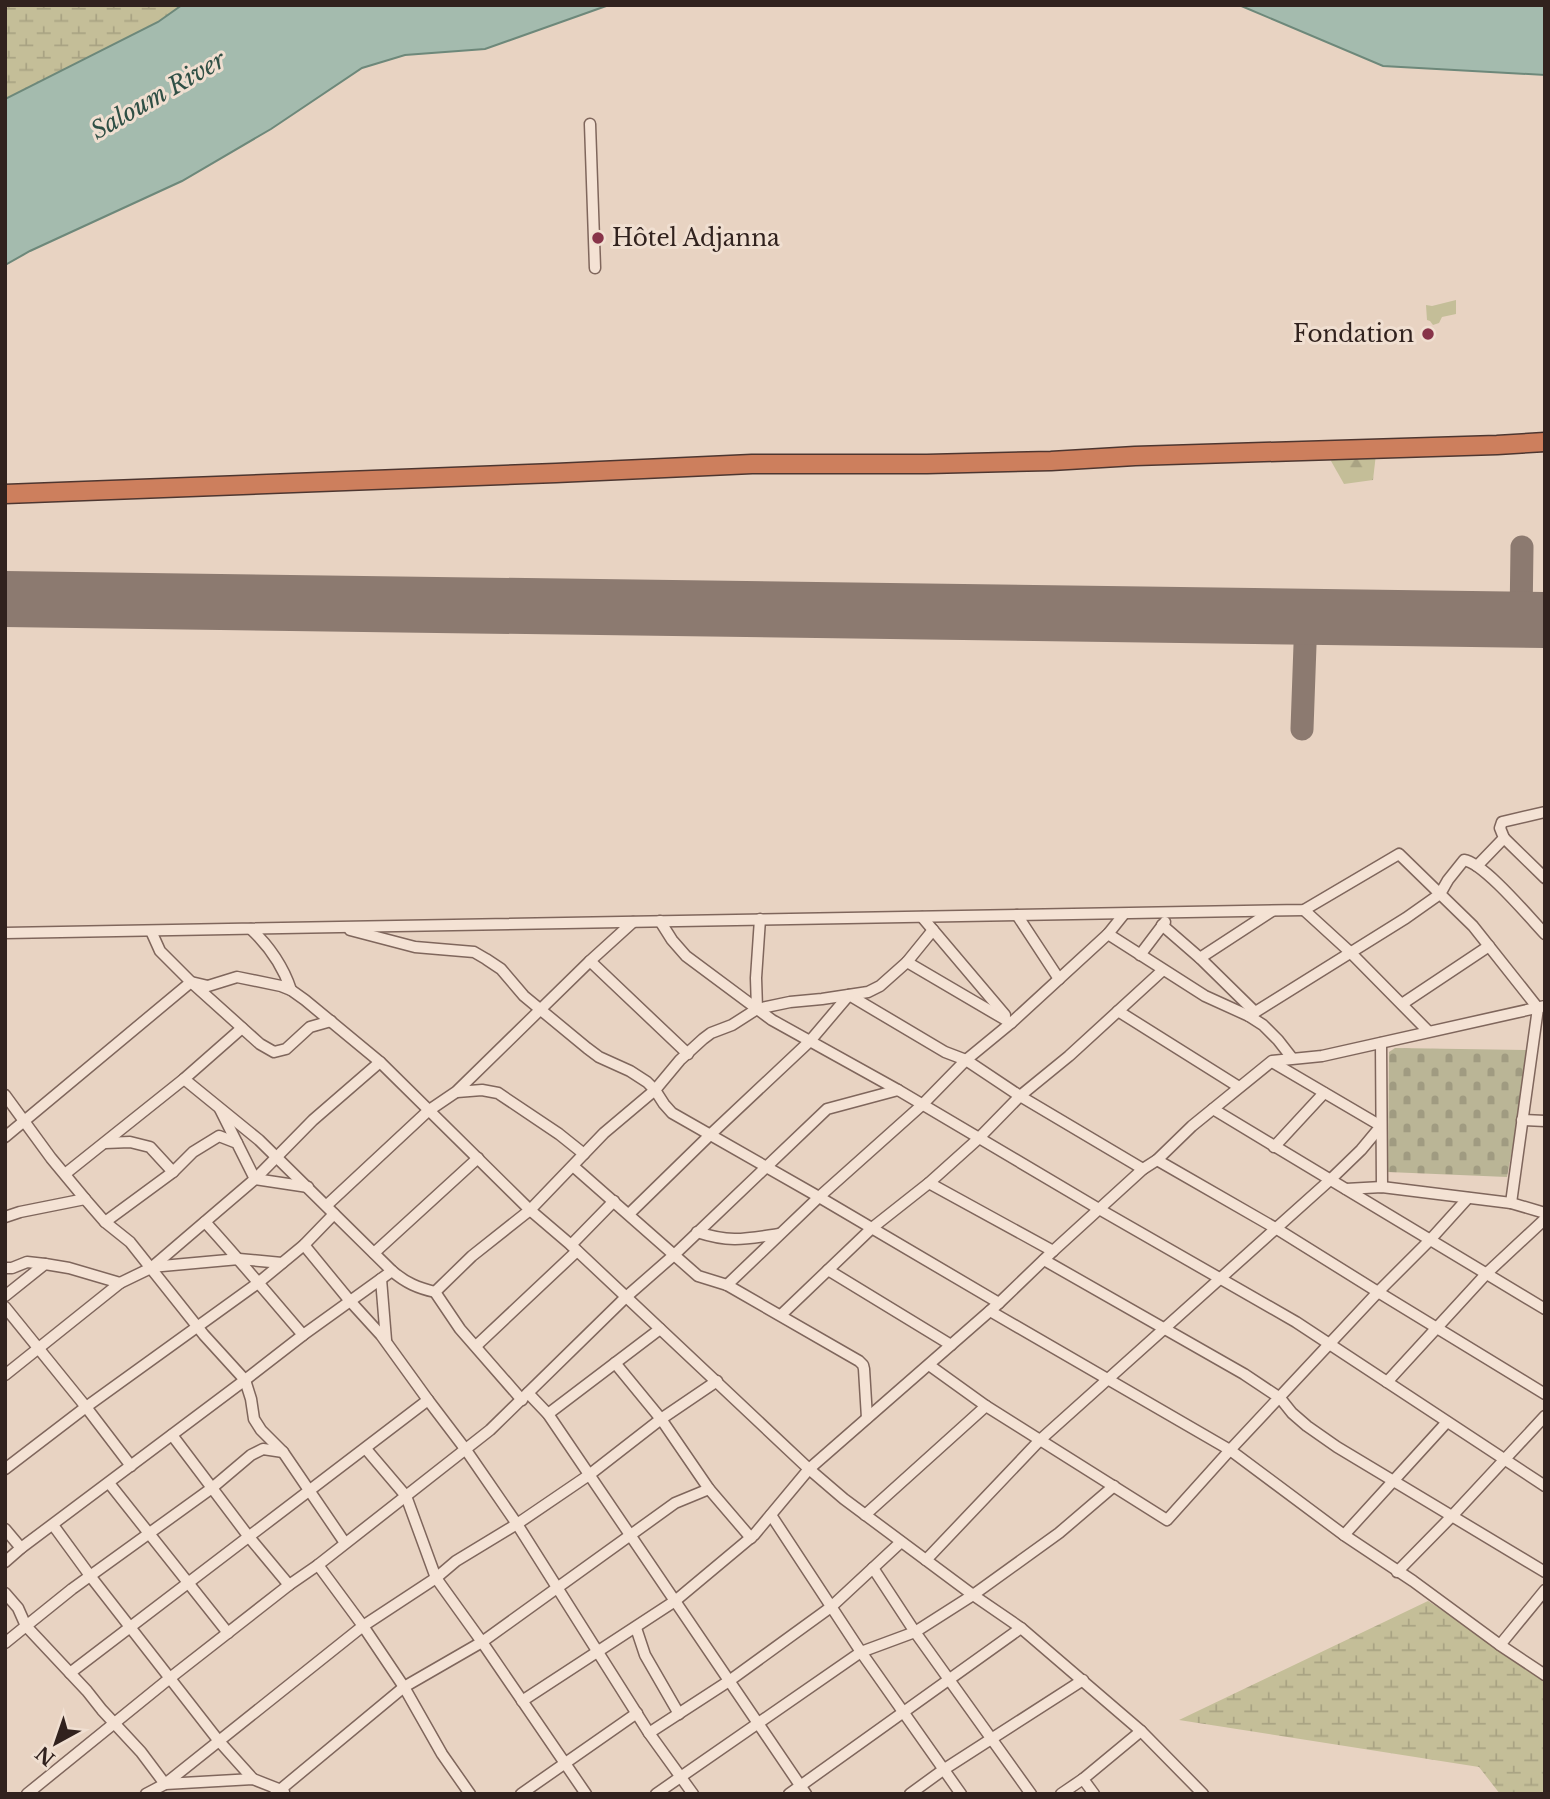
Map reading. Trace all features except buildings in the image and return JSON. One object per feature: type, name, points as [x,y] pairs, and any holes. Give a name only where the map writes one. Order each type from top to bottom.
[{"type":"highway","points":[[5,494],[752,464],[1051,461],[1545,442]]},
{"type":"street","points":[[590,124],[595,268]]},
{"type":"street","points":[[1545,812],[1502,822],[1500,828],[1504,838],[1545,878]]},
{"type":"street","points":[[1477,866],[1504,838]]},
{"type":"street","points":[[5,933],[1304,910],[1399,854],[1473,926],[1541,1007],[1511,1203]]},
{"type":"street","points":[[1252,1014],[1440,894],[1464,860],[1477,866],[1502,888],[1545,934]]},
{"type":"street","points":[[1304,910],[1429,1031]]},
{"type":"street","points":[[1200,958],[1273,911]]},
{"type":"street","points":[[1140,955],[1172,912]]},
{"type":"street","points":[[727,1285],[819,1197],[922,1105],[965,1060],[1011,1023],[1108,934],[1124,914]]},
{"type":"street","points":[[1017,915],[1059,979]]},
{"type":"street","points":[[922,917],[1011,1023]]},
{"type":"street","points":[[757,1009],[760,919]]},
{"type":"street","points":[[660,921],[686,956],[788,1030],[898,1090],[1296,1322],[1545,1486]]},
{"type":"street","points":[[5,1469],[258,1283],[304,1245],[330,1210],[428,1111],[456,1092],[633,922]]},
{"type":"street","points":[[1162,925],[1200,958],[1292,1058]]},
{"type":"street","points":[[338,927],[415,947],[474,952],[501,969],[524,996],[587,1048],[599,1057],[630,1071],[655,1090],[671,1113],[999,1303]]},
{"type":"street","points":[[251,929],[270,948],[291,990]]},
{"type":"street","points":[[435,1292],[472,1256],[530,1210],[624,1115],[655,1090],[708,1034],[732,1025],[757,1009],[868,992],[880,986],[907,962],[933,930]]},
{"type":"street","points":[[151,931],[160,951],[191,982],[260,1044],[274,1052],[286,1049],[310,1027],[331,1021]]},
{"type":"street","points":[[1108,934],[1205,996],[1252,1014]]},
{"type":"street","points":[[1402,1004],[1489,946]]},
{"type":"street","points":[[590,961],[688,1054]]},
{"type":"street","points":[[907,962],[1011,1023]]},
{"type":"street","points":[[780,1315],[872,1228],[929,1183],[1020,1096],[1069,1056],[1163,970]]},
{"type":"street","points":[[191,982],[208,986],[237,977],[281,986],[291,990],[331,1021],[380,1062],[530,1210],[809,1469],[865,1515],[1021,1628],[1141,1731],[1203,1794]]},
{"type":"street","points":[[5,1137],[191,982]]},
{"type":"street","points":[[629,1214],[810,1041],[849,995]]},
{"type":"street","points":[[849,995],[945,1052],[965,1060],[1143,1169]]},
{"type":"street","points":[[522,1701],[675,1601],[751,1538],[809,1469],[999,1303],[1143,1169],[1272,1062],[1322,1056],[1541,1007]]},
{"type":"street","points":[[1118,1011],[1239,1087]]},
{"type":"street","points":[[65,1174],[184,1079],[242,1028]]},
{"type":"street","points":[[1381,1042],[1382,1187]]},
{"type":"street","points":[[5,1375],[120,1283],[151,1268],[255,1179],[313,1120],[380,1062]]},
{"type":"street","points":[[1272,1062],[1381,1126]]},
{"type":"street","points":[[184,1079],[277,1156],[392,1271],[417,1288],[435,1292],[460,1329],[525,1396],[548,1414],[803,1790]]},
{"type":"street","points":[[456,1092],[482,1090],[498,1093],[584,1154]]},
{"type":"street","points":[[27,1794],[170,1678],[500,1422],[626,1297],[674,1255],[827,1109],[898,1090]]},
{"type":"street","points":[[1274,1147],[1325,1093]]},
{"type":"street","points":[[5,1095],[85,1199],[105,1222],[130,1242],[219,1353],[245,1380],[254,1419],[283,1452],[345,1543]]},
{"type":"street","points":[[218,1106],[255,1179]]},
{"type":"street","points":[[1213,1109],[1545,1309]]},
{"type":"street","points":[[1522,1120],[1545,1121]]},
{"type":"street","points":[[926,1560],[1040,1440],[1277,1229],[1361,1150],[1381,1126]]},
{"type":"street","points":[[105,1222],[173,1172],[193,1152],[219,1136],[237,1143]]},
{"type":"street","points":[[104,1143],[130,1142],[150,1147],[173,1172]]},
{"type":"street","points":[[374,1253],[478,1158]]},
{"type":"street","points":[[1157,1160],[1277,1229],[1545,1394]]},
{"type":"street","points":[[573,1166],[700,1277],[727,1285],[859,1360],[864,1369],[867,1418]]},
{"type":"street","points":[[255,1179],[309,1188]]},
{"type":"street","points":[[929,1183],[1053,1251]]},
{"type":"street","points":[[1346,1189],[1382,1187],[1511,1203],[1545,1213]]},
{"type":"street","points":[[929,1365],[986,1405],[1167,1520],[1468,1198]]},
{"type":"street","points":[[5,1217],[85,1199]]},
{"type":"street","points":[[476,1346],[574,1248],[614,1200]]},
{"type":"street","points":[[1387,1382],[1487,1273],[1545,1219]]},
{"type":"street","points":[[205,1222],[303,1335]]},
{"type":"street","points":[[697,1232],[737,1240],[780,1234]]},
{"type":"street","points":[[304,1245],[386,1341],[466,1450],[517,1524],[649,1733],[693,1794]]},
{"type":"street","points":[[151,1268],[239,1259],[282,1263]]},
{"type":"street","points":[[1044,1260],[1244,1374],[1280,1398],[1307,1426],[1337,1447],[1545,1572]]},
{"type":"street","points":[[5,1268],[27,1262],[45,1264],[120,1283]]},
{"type":"street","points":[[5,1296],[45,1264]]},
{"type":"street","points":[[828,1270],[951,1345]]},
{"type":"street","points":[[5,1562],[303,1335],[392,1271]]},
{"type":"street","points":[[381,1279],[386,1341]]},
{"type":"street","points":[[5,1307],[131,1466]]},
{"type":"street","points":[[990,1311],[1230,1450],[1344,1535],[1545,1675]]},
{"type":"street","points":[[548,1414],[660,1329]]},
{"type":"street","points":[[615,1363],[661,1419],[709,1489],[751,1538]]},
{"type":"street","points":[[146,1794],[165,1784],[363,1626],[436,1578],[456,1561],[589,1475],[661,1419],[717,1381]]},
{"type":"street","points":[[70,1673],[428,1400]]},
{"type":"street","points":[[865,1515],[986,1405]]},
{"type":"street","points":[[1397,1572],[1545,1416]]},
{"type":"street","points":[[1344,1535],[1447,1422]]},
{"type":"street","points":[[172,1435],[289,1585]]},
{"type":"street","points":[[5,1643],[72,1589],[212,1488],[251,1455],[263,1448],[283,1452]]},
{"type":"street","points":[[366,1449],[406,1496],[436,1578],[586,1794]]},
{"type":"street","points":[[109,1483],[228,1633]]},
{"type":"street","points":[[656,1794],[861,1653],[915,1632],[973,1595],[1059,1533],[1114,1486]]},
{"type":"street","points":[[52,1525],[218,1740],[253,1780],[281,1792],[404,1687],[482,1642],[674,1503],[709,1489]]},
{"type":"street","points":[[771,1515],[861,1653],[961,1794]]},
{"type":"street","points":[[5,1529],[21,1548]]},
{"type":"street","points":[[649,1733],[729,1681],[831,1607],[901,1542]]},
{"type":"street","points":[[318,1565],[404,1687],[442,1755],[470,1794]]},
{"type":"street","points":[[873,1568],[915,1632],[1031,1794]]},
{"type":"street","points":[[1500,1645],[1545,1590]]},
{"type":"street","points":[[5,1593],[18,1608],[26,1626],[116,1723],[173,1794]]},
{"type":"street","points":[[636,1628],[645,1655],[679,1714]]},
{"type":"street","points":[[789,1794],[803,1790],[1021,1628]]},
{"type":"street","points":[[910,1794],[1083,1680]]},
{"type":"street","points":[[521,1794],[637,1713]]},
{"type":"street","points":[[1061,1794],[1141,1731]]},
{"type":"street","points":[[1083,1779],[1094,1794]]},
{"type":"street","points":[[165,1784],[253,1780]]},
{"type":"green space","points":[[5,5],[182,5],[158,22],[5,99]]},
{"type":"green space","points":[[1456,300],[1456,314],[1442,317],[1439,323],[1433,325],[1427,320],[1426,305]]},
{"type":"green space","points":[[1337,452],[1376,454],[1373,480],[1344,484],[1331,461]]},
{"type":"green space","points":[[1395,1048],[1531,1050],[1507,1177],[1388,1172],[1389,1052]]},
{"type":"green space","points":[[1428,1601],[1545,1676],[1545,1794],[1500,1794],[1479,1767],[1179,1720]]},
{"type":"water","name":"Saloum River","points":[[182,5],[609,5],[485,49],[405,55],[362,68],[271,129],[182,181],[5,265],[5,99],[158,22]]},
{"type":"water","points":[[1239,5],[1545,5],[1545,75],[1383,66]]},
{"type":"taxiway","points":[[1521,620],[1522,547]]},
{"type":"taxiway","points":[[1302,729],[1306,617]]},
{"type":"runway","points":[[5,599],[1545,620]]},
{"type":"place","name":"Hôtel Adjanna","points":[[598,238]]},
{"type":"place","name":"Fondation","points":[[1428,334]]}]
